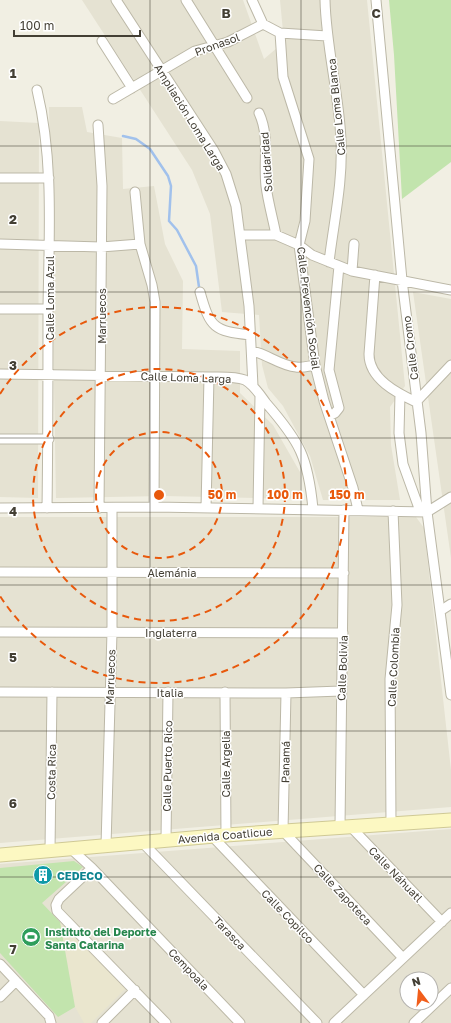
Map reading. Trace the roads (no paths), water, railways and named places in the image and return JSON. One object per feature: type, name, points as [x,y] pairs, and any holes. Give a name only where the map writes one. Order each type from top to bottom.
[{"type":"street","name":"Ampliación Loma Larga","points":[[116,0],[214,151],[226,174],[236,206],[240,235],[252,351],[253,386]]},
{"type":"street","points":[[186,0],[212,45],[247,98]]},
{"type":"street","points":[[252,0],[263,24],[280,32],[327,36]]},
{"type":"street","name":"Calle Loma Blanca","points":[[325,0],[327,36],[341,138],[342,175],[329,262]]},
{"type":"street","name":"Calle Cromo","points":[[376,0],[402,280],[421,433],[423,512],[440,611],[451,695]]},
{"type":"street","name":"Pronasol","points":[[113,98],[195,51],[212,45],[228,42],[263,24]]},
{"type":"street","name":"Calle Prevención Social","points":[[280,32],[283,77],[309,159],[306,214],[299,245],[315,365],[329,416],[354,488],[358,510]]},
{"type":"street","points":[[102,40],[132,88]]},
{"type":"street","name":"Calle Loma Azul","points":[[37,90],[45,126],[48,178],[49,375],[47,508]]},
{"type":"street","name":"Solidaridad","points":[[259,113],[266,135],[266,186],[276,235]]},
{"type":"street","name":"Marruecos","points":[[98,124],[102,186],[99,508]]},
{"type":"street","points":[[0,178],[48,178]]},
{"type":"street","points":[[135,192],[140,244],[154,293],[154,507]]},
{"type":"street","points":[[240,235],[276,235],[299,245],[312,255],[352,271],[451,290]]},
{"type":"street","points":[[0,244],[49,244],[101,247],[140,244]]},
{"type":"street","points":[[352,271],[354,244]]},
{"type":"street","points":[[329,416],[335,413],[339,408],[329,370],[339,266]]},
{"type":"street","points":[[375,275],[369,361],[374,373],[400,394],[416,402],[451,365]]},
{"type":"street","points":[[200,292],[208,316],[216,327],[228,333],[250,335]]},
{"type":"street","points":[[0,309],[48,309]]},
{"type":"street","points":[[252,351],[263,353],[287,365],[297,367],[315,365]]},
{"type":"street","name":"Calle Loma Larga","points":[[0,374],[154,375],[238,378],[253,386]]},
{"type":"street","points":[[206,508],[209,377]]},
{"type":"street","points":[[253,386],[283,422],[299,446],[310,478],[313,509]]},
{"type":"street","points":[[400,394],[399,433],[403,464],[423,512]]},
{"type":"street","points":[[258,508],[260,396]]},
{"type":"street","points":[[0,439],[48,439]]},
{"type":"street","points":[[0,508],[154,507],[423,512],[451,497]]},
{"type":"street","name":"Marruecos","points":[[106,846],[112,632],[112,508]]},
{"type":"street","name":"Calle Bolivia","points":[[344,510],[341,691],[345,826]]},
{"type":"street","name":"Calle Colombia","points":[[391,823],[390,679],[397,605],[392,511]]},
{"type":"street","name":"Alemánia","points":[[0,572],[344,573]]},
{"type":"street","points":[[440,611],[451,604]]},
{"type":"street","name":"Inglaterra","points":[[0,632],[343,633]]},
{"type":"street","name":"Italia","points":[[0,692],[110,691],[286,693],[341,691]]},
{"type":"street","name":"Costa Rica","points":[[50,851],[52,692]]},
{"type":"street","name":"Calle Puerto Rico","points":[[166,840],[168,692]]},
{"type":"street","name":"Calle Argelia","points":[[225,692],[226,835]]},
{"type":"street","name":"Panamá","points":[[284,831],[286,693]]},
{"type":"street","name":"Avenida Coatlicue","points":[[0,855],[212,836],[451,820]]},
{"type":"street","name":"Calle Náhuatl","points":[[345,826],[442,922]]},
{"type":"street","name":"Calle Zapoteca","points":[[284,831],[403,958]]},
{"type":"street","name":"Calle Copilco","points":[[212,836],[364,995]]},
{"type":"street","name":"Tarasca","points":[[142,842],[317,1023]]},
{"type":"street","name":"Cempoala","points":[[70,848],[92,868],[240,1023]]},
{"type":"street","points":[[92,868],[59,899],[56,908],[62,918],[166,1023]]},
{"type":"street","points":[[334,1023],[451,913]]},
{"type":"street","points":[[0,964],[51,1022]]},
{"type":"street","points":[[0,997],[16,981]]},
{"type":"street","points":[[414,1023],[451,988]]},
{"type":"street","points":[[102,1023],[135,990]]},
{"type":"waterway","points":[[123,136],[136,139],[150,149],[168,176],[171,186],[169,221],[177,230],[196,266],[199,287]]},
{"type":"place","name":"CEDECO","points":[[43,875]]},
{"type":"place","name":"Instituto del Deporte Santa Catarina","points":[[31,937]]}]
